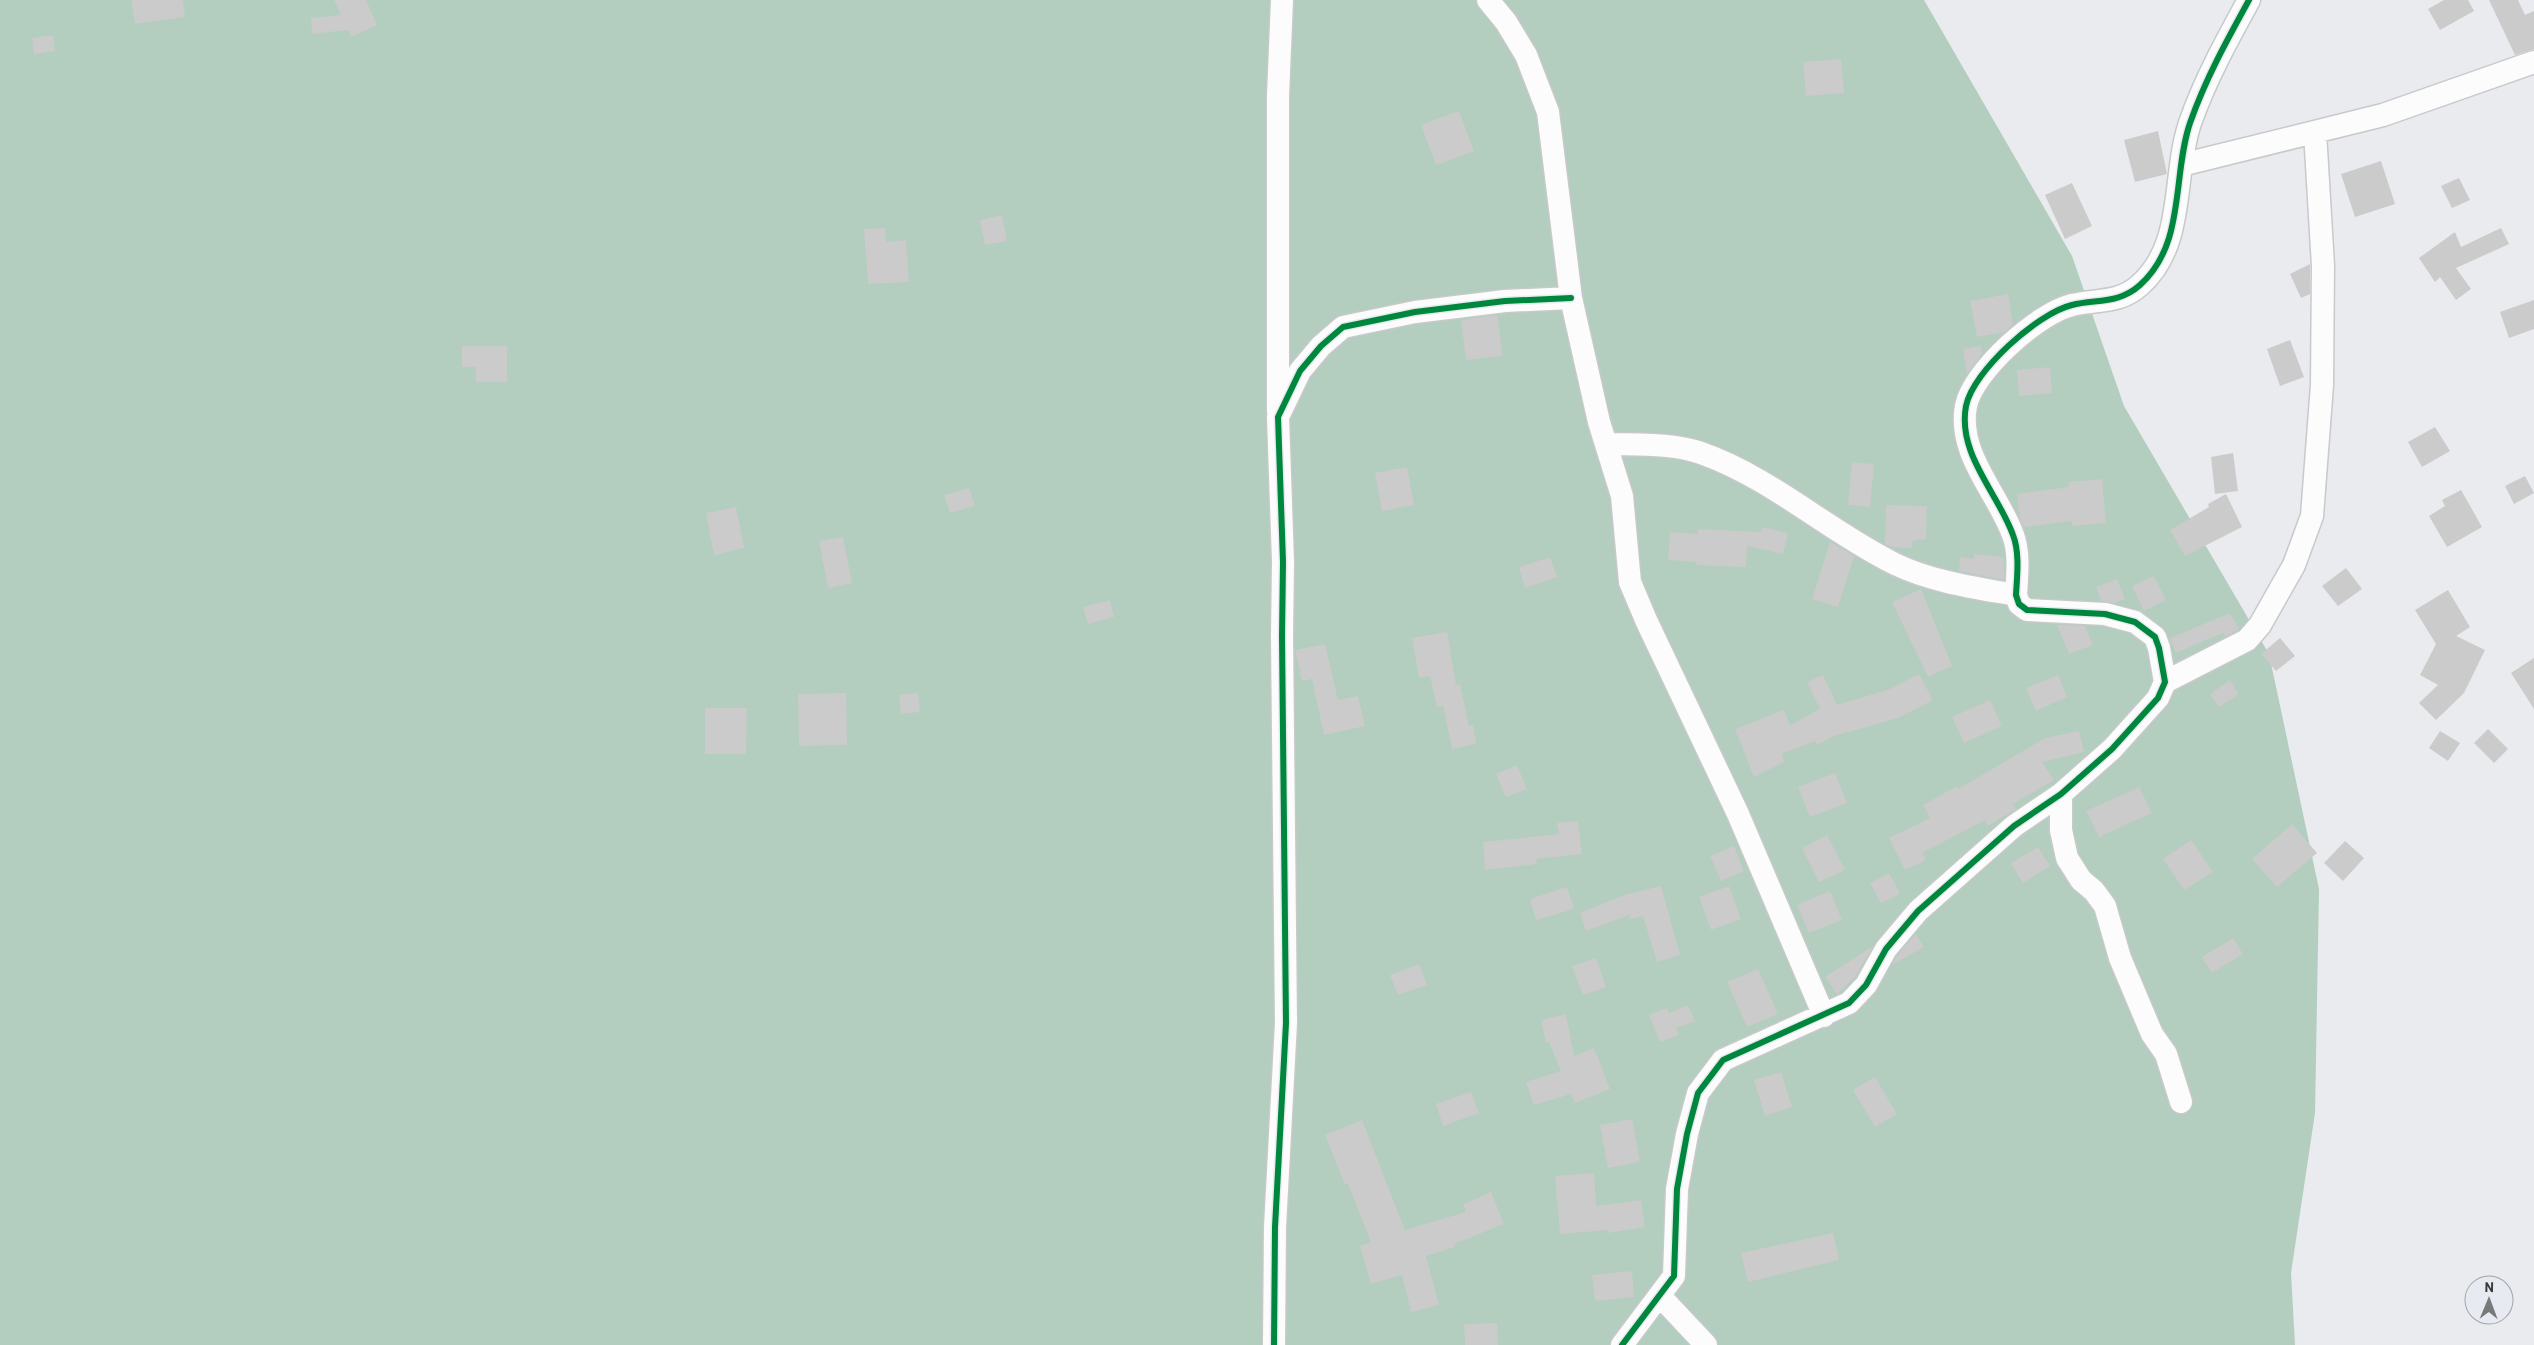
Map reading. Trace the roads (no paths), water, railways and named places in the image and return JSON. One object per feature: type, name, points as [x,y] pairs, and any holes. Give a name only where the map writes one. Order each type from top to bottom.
[{"type":"street","points":[[1274,1345],[1275,1227],[1286,1023],[1282,636],[1284,562],[1278,417],[1278,96],[1282,0]]},
{"type":"street","points":[[1488,0],[1506,22],[1526,55],[1548,112],[1571,298],[1599,422],[1622,496],[1630,582],[1646,620],[1738,814],[1824,1016]]},
{"type":"street","points":[[1622,1345],[1674,1276],[1676,1189],[1698,1093],[1723,1060],[1824,1016],[1849,1003],[1866,985],[1886,950],[1918,912],[2014,826],[2061,794],[2112,748],[2158,698],[2165,682],[2164,663],[2155,637],[2135,622],[2105,614],[2027,610],[2019,604],[2016,595],[2014,536],[1975,463],[1966,430],[1966,406],[1975,386],[1997,355],[2055,312],[2072,305],[2108,301],[2126,296],[2140,285],[2153,270],[2170,240],[2189,125],[2205,82],[2249,0]]},
{"type":"street","points":[[2181,166],[2383,115],[2534,62]]},
{"type":"street","points":[[2165,682],[2247,640],[2260,626],[2294,565],[2312,516],[2322,385],[2323,266],[2316,132]]},
{"type":"street","points":[[1278,417],[1300,371],[1321,346],[1343,327],[1424,311],[1504,301],[1571,298]]},
{"type":"street","points":[[1607,444],[1661,446],[1700,452],[1784,494],[1896,564],[1954,583],[2016,595]]},
{"type":"street","points":[[2061,794],[2061,830],[2067,858],[2081,880],[2094,891],[2105,906],[2120,958],[2152,1034],[2166,1054],[2181,1102]]},
{"type":"street","points":[[1660,1296],[1706,1345]]}]
